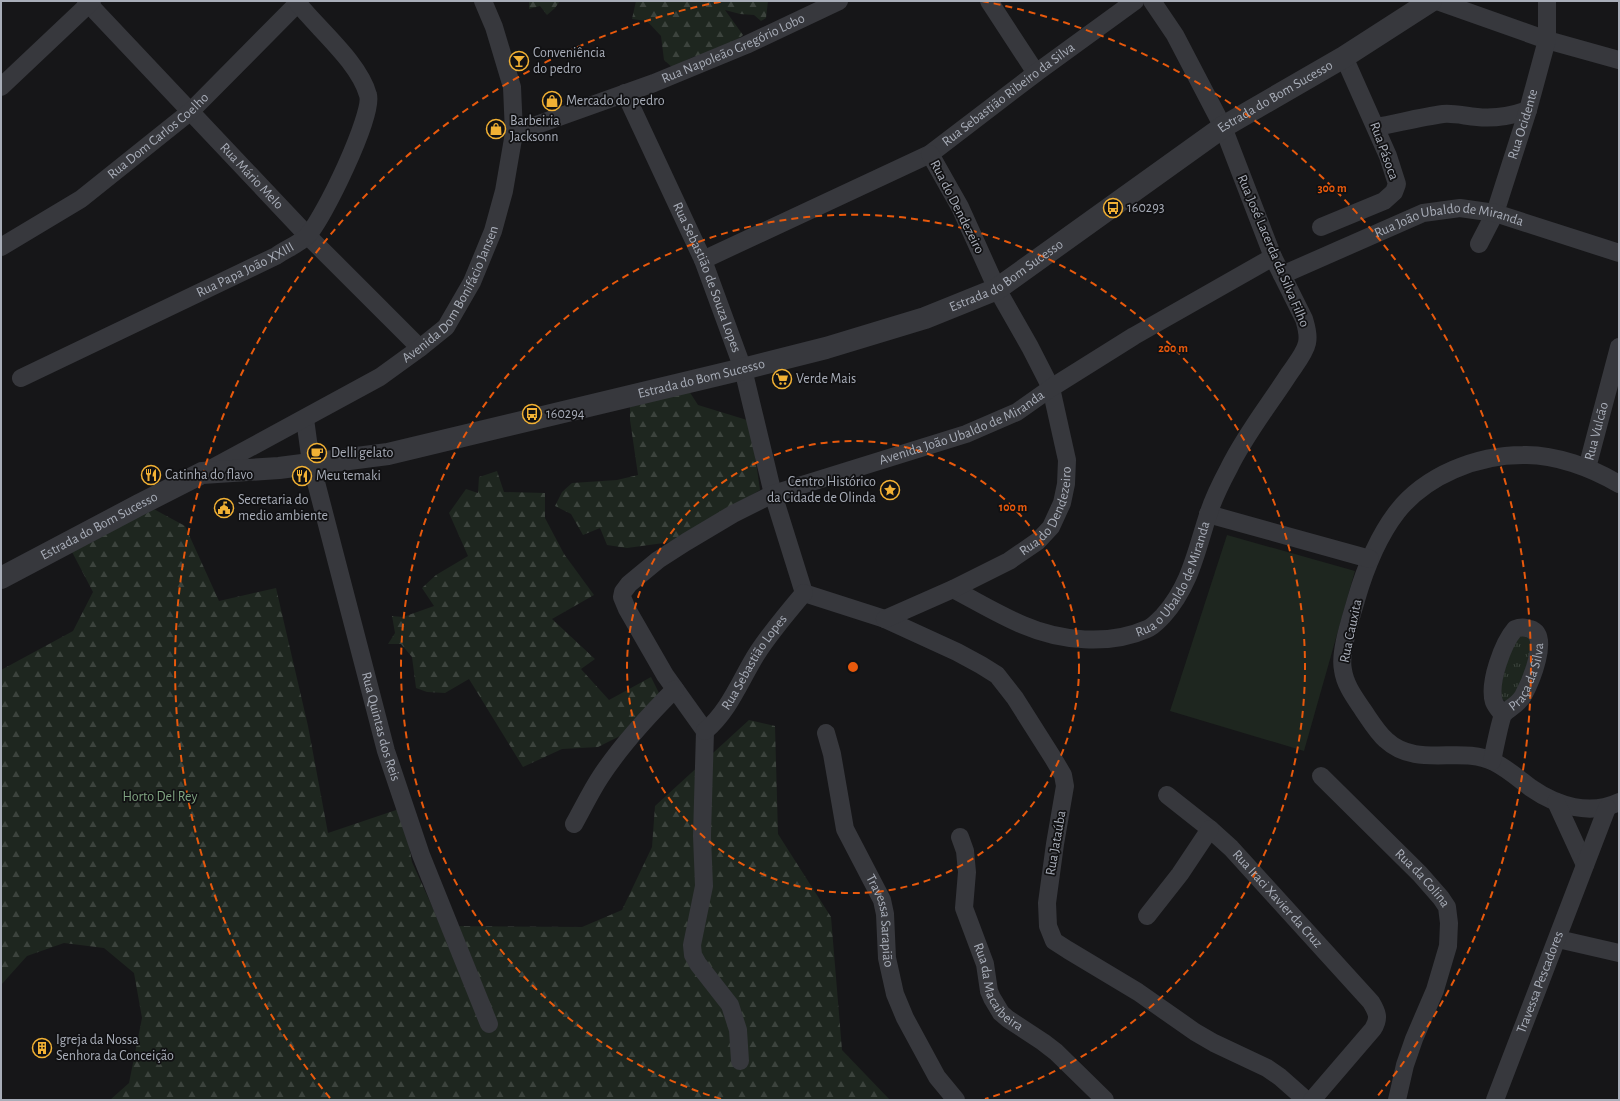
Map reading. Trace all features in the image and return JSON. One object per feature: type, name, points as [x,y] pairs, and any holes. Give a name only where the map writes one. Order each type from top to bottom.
[{"type":"street","name":"Avenida Dom Bonifácio Jansen","points":[[202,473],[305,419],[380,377],[446,327],[472,282],[492,231],[504,191],[514,134],[512,88],[494,27],[483,1]]},
{"type":"street","name":"Rua Napoleão Gregório Lobo","points":[[514,134],[654,83],[746,45],[839,1]]},
{"type":"street","points":[[989,1],[1036,73]]},
{"type":"street","name":"Rua Sebastião Ribeiro da Silva","points":[[703,260],[930,154],[1036,73],[1135,1]]},
{"type":"street","name":"Rua José Lacerda da Silva Filho","points":[[1152,1],[1174,36],[1223,128],[1273,257],[1304,319],[1307,328],[1307,344],[1302,354]]},
{"type":"street","name":"Estrada do Bom Sucesso","points":[[1,578],[202,473],[279,468],[388,454],[826,348],[925,318],[997,289],[1223,128],[1344,57],[1431,1]]},
{"type":"street","points":[[1437,1],[1547,40],[1619,60]]},
{"type":"street","name":"Rua Ocidente","points":[[1479,244],[1495,213],[1528,110],[1547,40],[1547,1]]},
{"type":"street","points":[[1,87],[89,2]]},
{"type":"street","name":"Rua Mário Melo","points":[[89,2],[307,236],[420,348]]},
{"type":"street","name":"Rua Dom Carlos Coelho","points":[[1,247],[81,199],[191,111],[297,2]]},
{"type":"street","name":"Rua Papa João XXIII","points":[[21,378],[276,256],[307,236],[332,197],[366,116],[369,96],[359,73],[297,2]]},
{"type":"street","name":"Rua Pásoca","points":[[1321,227],[1384,201],[1394,192],[1397,184],[1395,174],[1376,126],[1344,57]]},
{"type":"street","name":"Rua Sebastião de Souza Lopes","points":[[625,93],[703,260],[743,369],[773,494],[804,593]]},
{"type":"street","points":[[1376,126],[1442,114],[1498,118],[1528,110]]},
{"type":"street","name":"Rua do Dendezeiro","points":[[885,619],[953,590],[1009,561],[1038,541],[1051,527],[1062,503],[1066,484],[1067,460],[1051,388],[997,289],[960,207],[930,154]]},
{"type":"street","name":"Rua João Ubaldo de Miranda","points":[[1282,275],[1423,213],[1460,208],[1495,213],[1619,253]]},
{"type":"street","name":"Avenida João Ubaldo de Miranda","points":[[675,689],[627,609],[622,596],[629,584],[658,560],[733,514],[773,494],[966,434],[1017,412],[1051,388],[1134,336],[1273,257]]},
{"type":"street","name":"Rua Vulcão","points":[[1587,468],[1619,347]]},
{"type":"street","name":"Rua o Ubaldo de Miranda","points":[[953,590],[1023,625],[1046,633],[1072,638],[1093,639],[1118,638],[1149,629],[1160,619],[1182,590],[1199,548],[1208,514],[1229,467],[1251,430],[1302,354]]},
{"type":"street","name":"Rua Quintas dos Reis","points":[[305,419],[311,463],[386,751],[421,855],[489,1024]]},
{"type":"street","name":"Rua Cauxita","points":[[1613,805],[1591,809],[1577,808],[1556,802],[1532,789],[1510,772],[1492,761],[1461,756],[1417,755],[1395,747],[1378,731],[1355,697],[1343,672],[1342,661],[1350,623],[1370,559],[1384,530],[1397,512],[1411,496],[1426,485],[1444,474],[1474,462],[1524,454],[1545,457],[1587,468],[1619,484]]},
{"type":"street","points":[[1208,514],[1370,559]]},
{"type":"street","name":"Rua Jataúba","points":[[804,593],[885,619],[969,658],[997,675],[1015,698],[1063,775],[1065,786],[1047,903],[1048,926],[1054,940],[1078,957],[1138,992],[1195,1032],[1214,1043],[1267,1068],[1280,1077],[1306,1100]]},
{"type":"street","name":"Rua Sebastião Lopes","points":[[705,731],[722,715],[760,648],[804,593]]},
{"type":"street","points":[[574,824],[600,777],[620,748],[649,714],[675,689],[705,731],[702,836],[704,886],[692,945],[693,955],[698,964],[730,1005],[738,1030],[740,1061]]},
{"type":"street","name":"Praça da Silva","points":[[1492,761],[1503,715]]},
{"type":"street","name":"Travessa Sarapião","points":[[826,734],[832,754],[845,829],[882,900],[885,914],[887,958],[895,994],[906,1018],[938,1077],[956,1100]]},
{"type":"street","name":"Rua da Colina","points":[[1321,776],[1420,874],[1447,907],[1450,937],[1446,954],[1436,990],[1414,1039],[1405,1065],[1396,1100]]},
{"type":"street","name":"Rua Iraci Xavier da Cruz","points":[[1167,794],[1231,848],[1370,1002],[1378,1015],[1372,1029],[1312,1100]]},
{"type":"street","points":[[1556,802],[1585,865]]},
{"type":"street","name":"Travessa Pescadores","points":[[1495,1100],[1558,939],[1585,865],[1613,805]]},
{"type":"street","points":[[1146,916],[1180,874],[1210,829]]},
{"type":"street","name":"Rua da Macaibeira","points":[[960,837],[965,851],[967,872],[964,908],[985,964],[989,991],[992,998],[1001,1013],[1056,1052],[1105,1100]]},
{"type":"street","points":[[1558,939],[1619,953]]},
{"type":"green space","points":[[529,1],[560,1],[547,15],[540,6],[529,9]]},
{"type":"green space","points":[[636,1],[768,1],[766,18],[761,21],[754,15],[740,14],[725,10],[743,35],[721,55],[696,56],[686,60],[674,69],[664,60],[661,36],[647,21],[632,19]]},
{"type":"green space","points":[[689,391],[698,405],[747,420],[755,455],[760,490],[671,542],[627,548],[607,545],[600,528],[583,535],[571,514],[555,506],[562,492],[572,483],[617,480],[638,475],[630,420],[630,407]]},
{"type":"green space","points":[[497,471],[504,492],[545,493],[545,518],[564,554],[594,595],[552,619],[595,659],[581,669],[609,700],[651,677],[666,707],[638,727],[598,747],[562,749],[523,767],[469,679],[445,693],[427,692],[416,688],[412,657],[401,644],[388,644],[395,633],[392,616],[403,617],[434,606],[422,588],[436,575],[468,556],[449,513],[466,489],[478,493],[479,477]]},
{"type":"green space","name":"Horto Del Rey","points":[[150,507],[185,526],[219,601],[276,588],[308,726],[328,833],[402,808],[412,862],[441,926],[582,927],[622,910],[652,847],[655,806],[749,720],[775,726],[778,834],[831,917],[842,1050],[890,1100],[110,1100],[129,1083],[142,1018],[134,973],[104,948],[64,943],[27,956],[1,985],[1,670],[73,631],[93,592],[71,550]]},
{"type":"green space","points":[[1227,535],[1355,571],[1304,751],[1170,711]]},
{"type":"green space","points":[[1515,633],[1534,636],[1518,699],[1505,701],[1498,696]]},
{"type":"place","name":"Conveniência do pedro","points":[[519,61]]},
{"type":"place","name":"Mercado do pedro","points":[[552,101]]},
{"type":"place","name":"Barbeiria Jacksonn","points":[[496,129]]},
{"type":"place","name":"160293","points":[[1113,208]]},
{"type":"place","name":"Verde Mais","points":[[782,379]]},
{"type":"place","name":"160294","points":[[532,414]]},
{"type":"place","name":"Delli gelato","points":[[317,453]]},
{"type":"place","name":"Catinha do flavo","points":[[151,475]]},
{"type":"place","name":"Meu temaki","points":[[302,476]]},
{"type":"place","name":"Centro Histórico da Cidade de Olinda","points":[[890,490]]},
{"type":"place","name":"Secretaria do medio ambiente","points":[[224,508]]},
{"type":"place","name":"Igreja da Nossa Senhora da Conceição","points":[[42,1048]]}]
